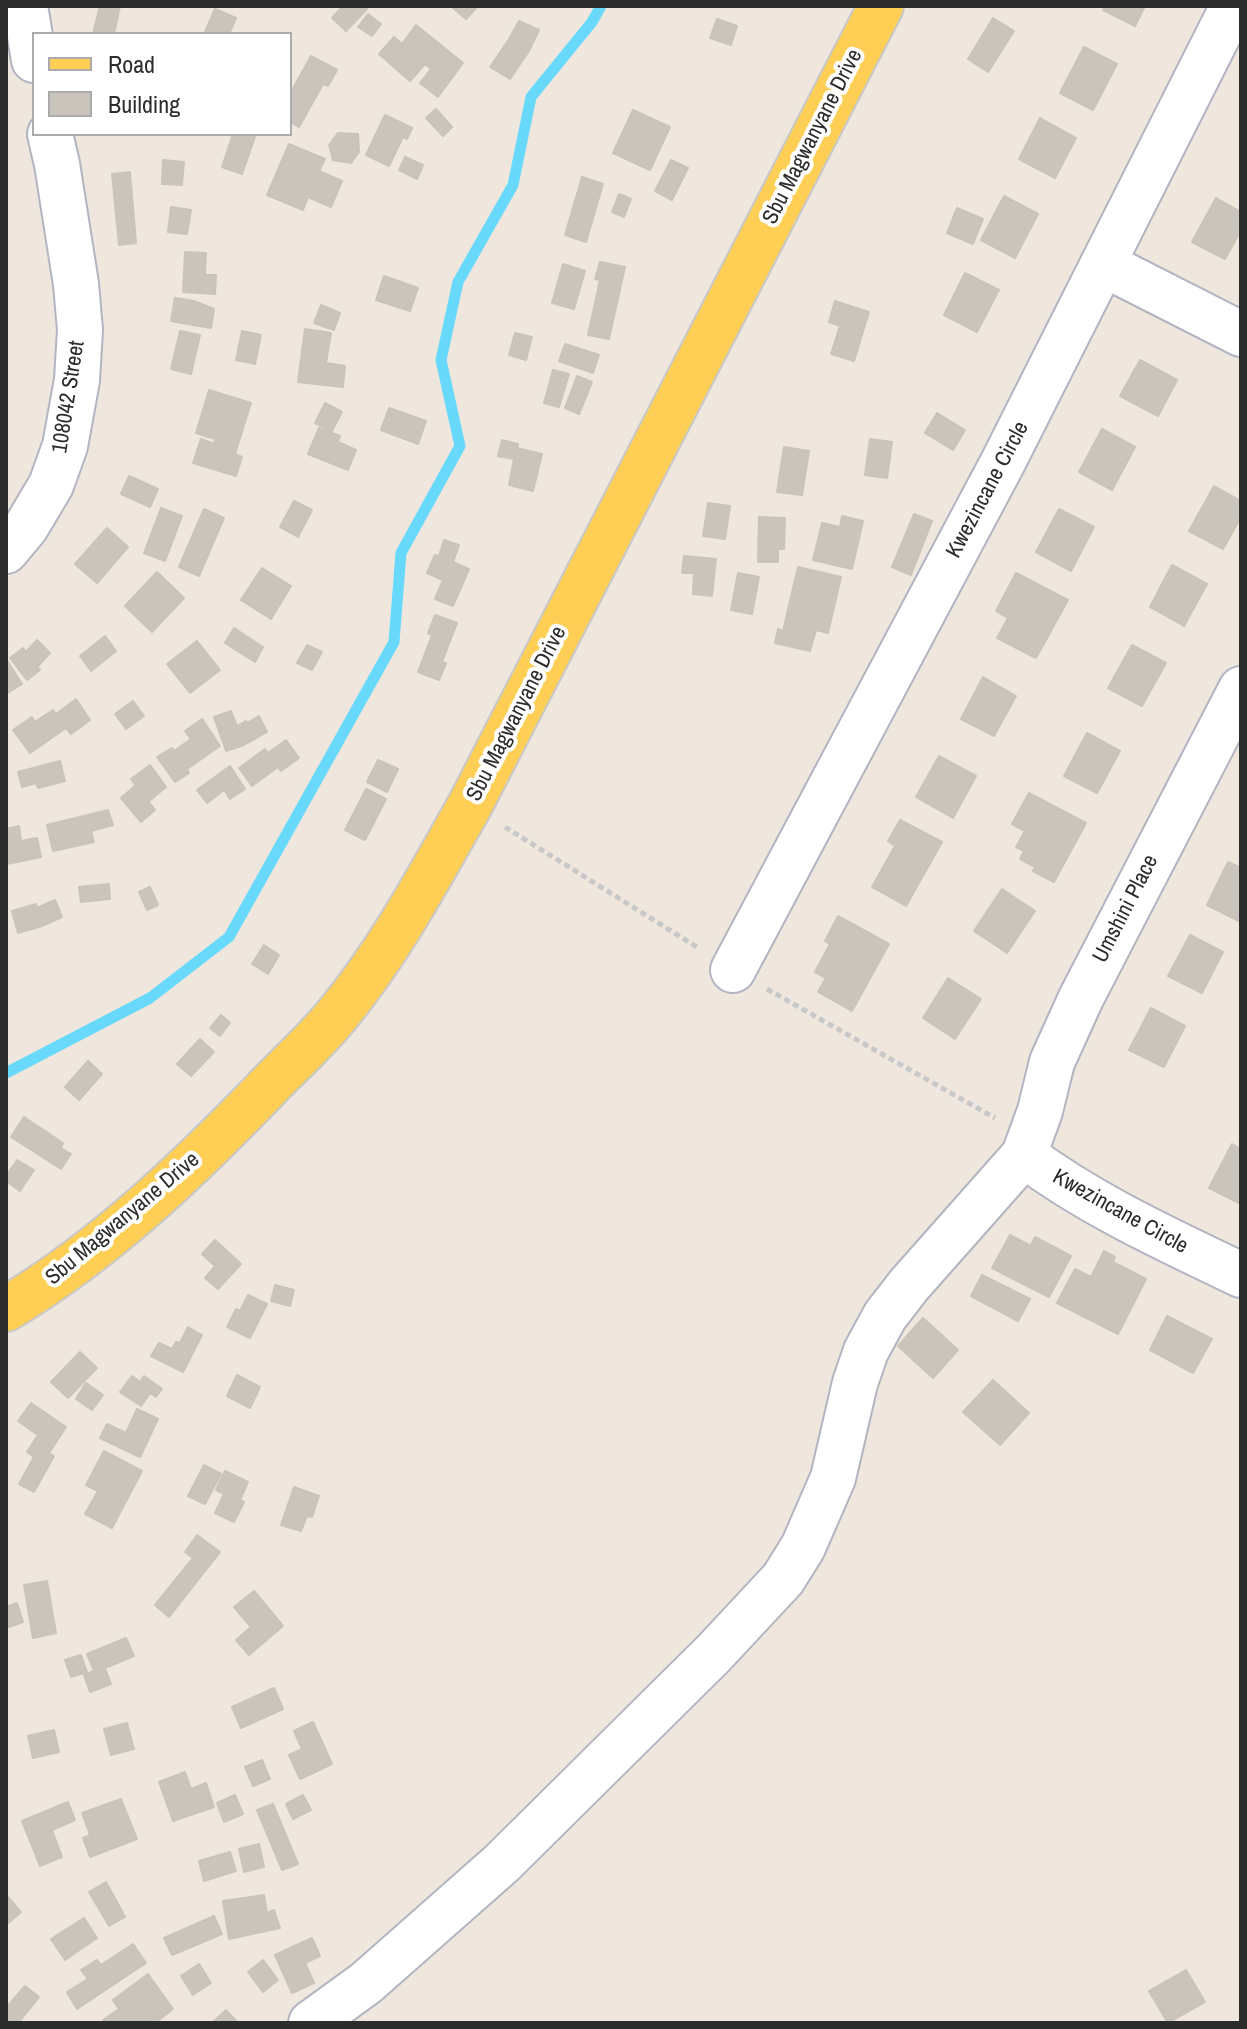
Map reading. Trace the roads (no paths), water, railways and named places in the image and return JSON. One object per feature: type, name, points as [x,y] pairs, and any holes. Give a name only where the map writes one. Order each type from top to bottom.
[{"type":"main road","name":"Sbu Magwanyane Drive","points":[[6,1309],[35,1292],[128,1221],[217,1140],[336,1016],[395,934],[470,805],[881,6]]},
{"type":"street","points":[[25,6],[32,48]]},
{"type":"street","name":"Kwezincane Circle","points":[[733,970],[1003,462],[1233,6]]},
{"type":"street","name":"108042 Street","points":[[6,551],[26,527],[51,485],[65,446],[77,380],[80,330],[76,284],[50,136]]},
{"type":"street","points":[[1103,264],[1241,334]]},
{"type":"street","name":"Umshini Place","points":[[1027,1146],[1052,1062],[1081,998],[1241,689]]},
{"type":"street","points":[[311,2023],[366,1983],[502,1863],[714,1653],[783,1579],[803,1547],[833,1478],[855,1383],[866,1351],[885,1316],[960,1226],[1001,1183],[1027,1146]]},
{"type":"street","name":"Kwezincane Circle","points":[[1027,1146],[1055,1179],[1107,1210],[1241,1275]]},
{"type":"waterway","points":[[6,1073],[150,998],[229,937],[394,642],[401,553],[460,446],[441,360],[458,282],[513,185],[531,97],[592,22],[601,6]]}]
